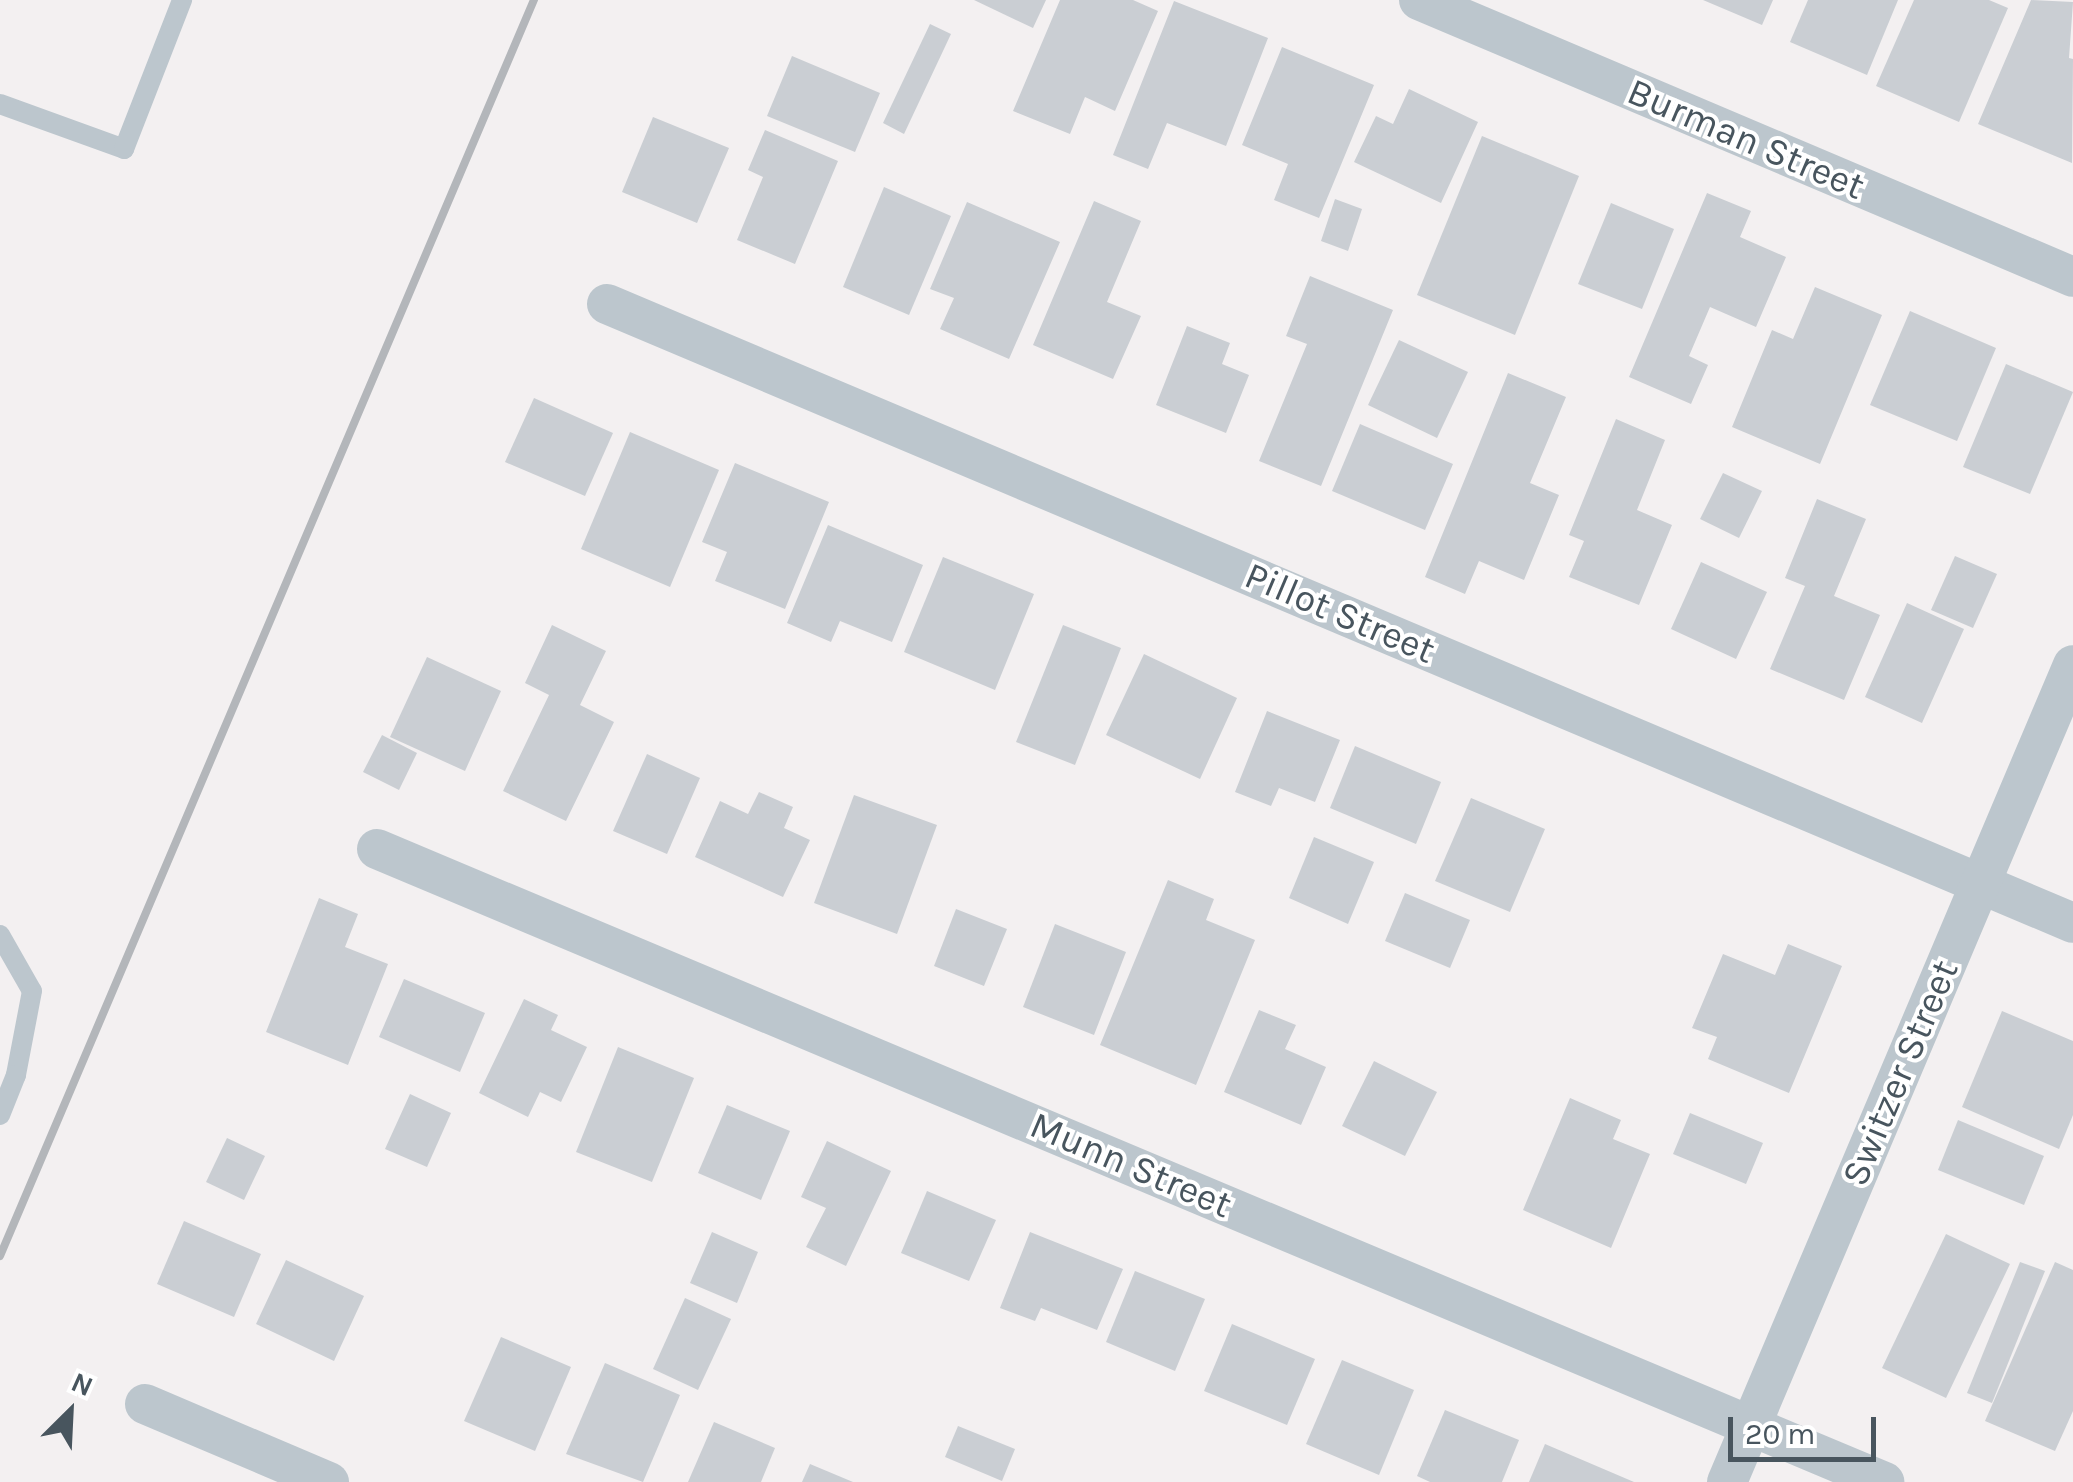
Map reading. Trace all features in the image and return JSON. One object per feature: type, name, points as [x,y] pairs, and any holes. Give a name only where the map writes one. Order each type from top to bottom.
[{"type":"street","name":"Burman Street","points":[[1419,0],[2073,277]]},
{"type":"street","name":"Pillot Street","points":[[607,304],[2073,923]]},
{"type":"street","name":"Switzer Street","points":[[1727,1482],[2073,665]]},
{"type":"street","name":"Munn Street","points":[[378,849],[1884,1482]]},
{"type":"street","points":[[145,1404],[329,1482]]},
{"type":"lane","points":[[0,104],[124,150],[182,0]]},
{"type":"lane","points":[[0,935],[32,992],[16,1074],[0,1115]]},
{"type":"building","points":[[974,0],[1046,0],[1033,28]]},
{"type":"building","points":[[1060,0],[1133,0],[1158,11],[1115,111],[1085,97],[1070,134],[1013,111]]},
{"type":"building","points":[[1703,0],[1773,0],[1762,25]]},
{"type":"building","points":[[1808,0],[1898,0],[1867,75],[1790,42]]},
{"type":"building","points":[[1914,0],[1989,0],[2008,8],[1959,122],[1876,86]]},
{"type":"building","points":[[2031,0],[2073,2],[2069,58],[2073,59],[2072,163],[1978,124]]},
{"type":"building","points":[[1174,1],[1268,38],[1226,146],[1167,123],[1148,169],[1113,155]]},
{"type":"building","points":[[930,24],[951,34],[904,134],[883,123]]},
{"type":"building","points":[[1282,47],[1374,85],[1319,218],[1274,200],[1288,164],[1242,145]]},
{"type":"building","points":[[792,56],[880,93],[855,152],[767,116]]},
{"type":"building","points":[[1409,89],[1478,122],[1441,203],[1354,162],[1376,116],[1393,124]]},
{"type":"building","points":[[653,117],[729,148],[697,223],[622,192]]},
{"type":"building","points":[[765,130],[838,161],[795,264],[737,240],[763,177],[748,170]]},
{"type":"building","points":[[1482,136],[1579,176],[1515,335],[1417,295]]},
{"type":"building","points":[[884,187],[951,216],[909,315],[843,287]]},
{"type":"building","points":[[1707,193],[1751,211],[1740,237],[1786,257],[1756,327],[1710,307],[1689,356],[1708,365],[1691,404],[1629,377]]},
{"type":"building","points":[[1335,199],[1362,209],[1348,251],[1321,241]]},
{"type":"building","points":[[1094,201],[1141,221],[1107,302],[1141,316],[1113,379],[1033,345]]},
{"type":"building","points":[[967,202],[1060,242],[1009,359],[940,329],[954,298],[930,289]]},
{"type":"building","points":[[1611,203],[1674,229],[1642,309],[1578,284]]},
{"type":"building","points":[[1310,276],[1393,310],[1321,486],[1259,461],[1307,344],[1286,336]]},
{"type":"building","points":[[1815,287],[1882,315],[1820,464],[1732,427],[1772,330],[1793,339]]},
{"type":"building","points":[[1910,311],[1996,348],[1957,441],[1870,405]]},
{"type":"building","points":[[1187,326],[1230,343],[1222,364],[1249,375],[1226,433],[1156,405]]},
{"type":"building","points":[[1399,340],[1468,372],[1437,438],[1368,405]]},
{"type":"building","points":[[2006,364],[2073,392],[2030,494],[1963,467]]},
{"type":"building","points":[[1508,373],[1566,397],[1530,483],[1559,495],[1524,580],[1479,561],[1465,594],[1425,577]]},
{"type":"building","points":[[534,398],[613,433],[585,496],[505,462]]},
{"type":"building","points":[[1616,419],[1665,440],[1637,510],[1672,525],[1639,605],[1569,577],[1584,541],[1569,535]]},
{"type":"building","points":[[1360,424],[1453,464],[1425,530],[1332,491]]},
{"type":"building","points":[[630,432],[719,470],[670,587],[581,549]]},
{"type":"building","points":[[735,463],[829,502],[785,609],[715,581],[727,552],[702,542]]},
{"type":"building","points":[[1723,473],[1762,491],[1739,538],[1700,519]]},
{"type":"building","points":[[1817,499],[1866,519],[1834,596],[1880,615],[1844,700],[1770,669],[1805,586],[1785,578]]},
{"type":"building","points":[[828,525],[923,565],[892,642],[840,621],[831,642],[787,623]]},
{"type":"building","points":[[1955,556],[1997,574],[1973,628],[1931,610]]},
{"type":"building","points":[[943,557],[1034,594],[995,690],[904,652]]},
{"type":"building","points":[[1701,562],[1767,592],[1736,659],[1671,629]]},
{"type":"building","points":[[1907,603],[1964,629],[1922,723],[1865,697]]},
{"type":"building","points":[[552,625],[606,651],[580,705],[614,722],[566,821],[503,791],[549,695],[525,683]]},
{"type":"building","points":[[1063,625],[1121,648],[1075,765],[1016,742]]},
{"type":"building","points":[[1144,654],[1237,698],[1200,779],[1106,735]]},
{"type":"building","points":[[427,657],[501,691],[465,771],[390,737]]},
{"type":"building","points":[[1267,711],[1340,740],[1315,802],[1279,788],[1271,806],[1235,792]]},
{"type":"building","points":[[382,735],[417,753],[399,790],[363,772]]},
{"type":"building","points":[[1355,746],[1441,782],[1416,844],[1330,808]]},
{"type":"building","points":[[647,754],[700,778],[667,854],[613,831]]},
{"type":"building","points":[[759,792],[793,807],[784,828],[810,840],[783,897],[695,857],[720,801],[748,814]]},
{"type":"building","points":[[854,795],[937,825],[897,934],[814,903]]},
{"type":"building","points":[[1471,798],[1545,829],[1510,912],[1435,881]]},
{"type":"building","points":[[1314,837],[1374,862],[1348,924],[1289,898]]},
{"type":"building","points":[[1168,880],[1214,899],[1206,920],[1255,940],[1196,1085],[1100,1045]]},
{"type":"building","points":[[1405,893],[1470,920],[1450,968],[1385,941]]},
{"type":"building","points":[[319,898],[358,914],[345,947],[388,964],[348,1065],[266,1032]]},
{"type":"building","points":[[956,909],[1007,929],[984,986],[934,966]]},
{"type":"building","points":[[1055,924],[1126,952],[1094,1035],[1023,1007]]},
{"type":"building","points":[[1788,944],[1842,966],[1789,1093],[1708,1059],[1717,1037],[1692,1028],[1723,954],[1775,975]]},
{"type":"building","points":[[404,979],[485,1013],[460,1072],[379,1037]]},
{"type":"building","points":[[524,999],[558,1015],[551,1030],[587,1047],[561,1102],[540,1092],[528,1117],[479,1093]]},
{"type":"building","points":[[1259,1010],[1296,1025],[1285,1049],[1326,1067],[1301,1125],[1224,1092]]},
{"type":"building","points":[[2002,1011],[2073,1041],[2073,1115],[2059,1149],[1962,1107]]},
{"type":"building","points":[[618,1047],[694,1078],[652,1182],[576,1152]]},
{"type":"building","points":[[1374,1061],[1437,1092],[1405,1156],[1342,1126]]},
{"type":"building","points":[[410,1094],[451,1113],[427,1167],[385,1149]]},
{"type":"building","points":[[1570,1098],[1621,1120],[1613,1139],[1650,1154],[1611,1248],[1523,1210]]},
{"type":"building","points":[[727,1105],[790,1131],[761,1200],[698,1173]]},
{"type":"building","points":[[1690,1113],[1763,1143],[1746,1184],[1673,1154]]},
{"type":"building","points":[[1958,1120],[2044,1156],[2024,1205],[1938,1170]]},
{"type":"building","points":[[227,1138],[265,1156],[244,1200],[206,1182]]},
{"type":"building","points":[[827,1141],[891,1171],[846,1266],[806,1247],[826,1208],[801,1197]]},
{"type":"building","points":[[927,1191],[996,1220],[969,1281],[901,1253]]},
{"type":"building","points":[[184,1221],[261,1254],[234,1317],[157,1284]]},
{"type":"building","points":[[712,1232],[758,1252],[737,1303],[690,1283]]},
{"type":"building","points":[[1030,1232],[1123,1269],[1097,1330],[1041,1308],[1035,1321],[1000,1308]]},
{"type":"building","points":[[1946,1234],[2010,1264],[1946,1398],[1882,1368]]},
{"type":"building","points":[[286,1260],[364,1296],[334,1361],[256,1324]]},
{"type":"building","points":[[2020,1262],[2045,1271],[1992,1403],[1967,1393]]},
{"type":"building","points":[[2055,1262],[2073,1270],[2073,1411],[2055,1451],[1985,1421]]},
{"type":"building","points":[[1135,1271],[1205,1299],[1175,1371],[1106,1342]]},
{"type":"building","points":[[685,1298],[731,1319],[698,1390],[653,1369]]},
{"type":"building","points":[[1232,1324],[1315,1359],[1287,1425],[1204,1391]]},
{"type":"building","points":[[501,1337],[571,1367],[535,1451],[464,1421]]},
{"type":"building","points":[[1342,1360],[1414,1390],[1379,1475],[1306,1444]]},
{"type":"building","points":[[605,1363],[680,1395],[643,1482],[566,1454]]},
{"type":"building","points":[[1445,1410],[1519,1440],[1502,1482],[1430,1482],[1417,1476]]},
{"type":"building","points":[[714,1422],[775,1448],[761,1482],[688,1482]]},
{"type":"building","points":[[958,1426],[1015,1449],[1002,1481],[945,1457]]},
{"type":"building","points":[[1545,1444],[1634,1482],[1529,1482]]},
{"type":"building","points":[[810,1464],[853,1482],[802,1482]]},
{"type":"railway","points":[[0,1256],[534,0]]}]
